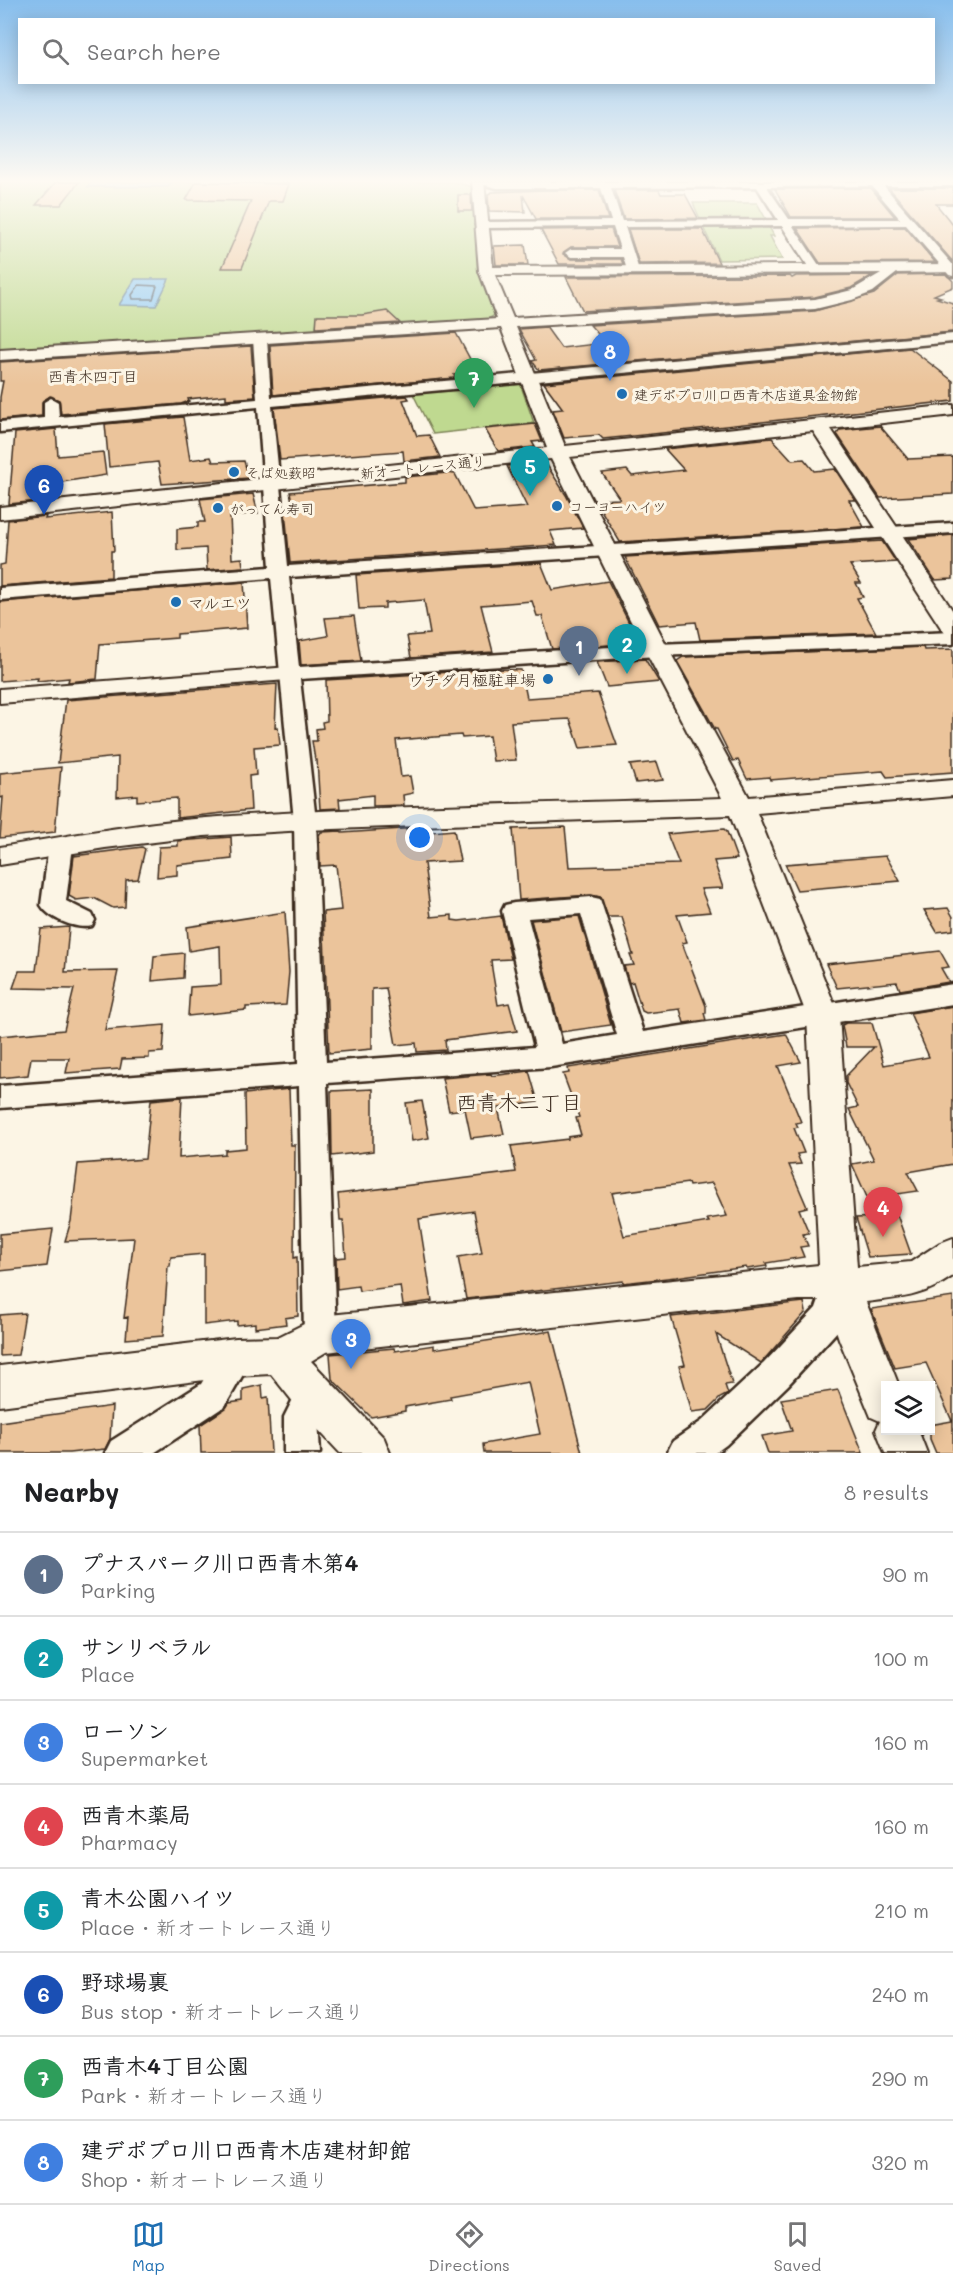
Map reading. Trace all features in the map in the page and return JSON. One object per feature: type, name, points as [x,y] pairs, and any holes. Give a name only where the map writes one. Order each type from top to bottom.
[{"type":"street","points":[[484,250],[486,271],[558,453],[657,650],[740,806],[823,1016],[839,1282],[881,1393]]},
{"type":"street","points":[[626,250],[633,270]]},
{"type":"street","points":[[803,250],[815,268]]},
{"type":"street","points":[[935,251],[953,251]]},
{"type":"street","points":[[935,251],[952,269]]},
{"type":"street","points":[[571,253],[627,253]]},
{"type":"street","points":[[0,355],[814,304],[852,296],[870,289],[893,268]]},
{"type":"street","points":[[486,271],[952,269]]},
{"type":"street","points":[[0,427],[953,338]]},
{"type":"street","points":[[260,339],[271,484],[305,821],[320,1334]]},
{"type":"street","points":[[51,402],[52,422]]},
{"type":"street","name":"新オートレース通り","points":[[0,513],[953,411]]},
{"type":"street","points":[[819,425],[953,628]]},
{"type":"street","points":[[0,594],[280,572],[953,528]]},
{"type":"street","points":[[0,696],[657,650],[953,638]]},
{"type":"street","points":[[0,856],[204,827],[305,821],[740,806],[953,788]]},
{"type":"street","points":[[61,846],[53,905],[83,920]]},
{"type":"street","points":[[551,1056],[514,911],[591,904],[632,1041]]},
{"type":"street","points":[[0,1097],[551,1056],[632,1041],[823,1016],[953,994]]},
{"type":"street","points":[[0,1386],[236,1357],[282,1356],[320,1334],[799,1283],[839,1282],[861,1285],[918,1278],[953,1255]]},
{"type":"street","points":[[685,1453],[729,1418],[776,1374],[830,1316],[839,1282]]},
{"type":"street","points":[[282,1356],[313,1394],[369,1453]]},
{"type":"street","points":[[123,1453],[213,1395],[236,1357]]},
{"type":"street","points":[[302,1453],[301,1417],[313,1394]]},
{"type":"street","points":[[899,1435],[906,1453]]},
{"type":"green space","points":[[0,250],[478,250],[480,272],[495,315],[483,322],[0,351]]},
{"type":"green space","points":[[714,250],[777,250],[782,259],[719,260]]},
{"type":"green space","points":[[514,381],[520,383],[534,423],[433,434],[412,392]]},
{"type":"water","points":[[135,279],[169,279],[156,306],[119,305]]},
{"type":"building","points":[[230,250],[249,250],[242,268],[222,268]]},
{"type":"building","points":[[494,250],[526,250],[528,265],[496,265]]},
{"type":"building","points":[[551,250],[568,250],[563,254],[571,259],[621,259],[623,264],[559,264]]},
{"type":"building","points":[[635,250],[712,250],[719,263],[639,264]]},
{"type":"building","points":[[811,250],[925,250],[935,262],[820,263]]},
{"type":"building","points":[[942,250],[953,250],[953,262]]},
{"type":"building","points":[[946,274],[953,281],[953,287],[934,295],[953,303],[953,332],[539,370],[532,361],[536,360],[519,329],[546,327],[561,348],[606,343],[590,325],[815,311],[874,294],[898,275]]},
{"type":"building","points":[[873,275],[851,288],[815,297],[583,311],[566,277],[790,276],[792,278],[796,276]]},
{"type":"building","points":[[387,311],[400,323],[316,328],[317,315],[362,315]]},
{"type":"building","points":[[456,333],[477,372],[454,375],[455,378],[273,395],[270,345]]},
{"type":"building","points":[[251,346],[255,397],[226,399],[226,395],[188,399],[189,401],[181,404],[61,414],[59,400],[50,396],[42,402],[42,416],[0,420],[3,381],[0,381],[0,362]]},
{"type":"building","points":[[910,348],[953,381],[953,401],[603,439],[599,435],[564,438],[553,410],[563,409],[544,383]]},
{"type":"building","points":[[407,396],[409,399],[403,400],[417,436],[429,435],[440,457],[404,461],[403,451],[280,460],[274,408]]},
{"type":"building","points":[[183,417],[190,460],[211,457],[213,462],[244,461],[249,478],[162,484],[158,462],[109,467],[105,424]]},
{"type":"building","points":[[535,424],[542,441],[532,442],[535,447],[498,451],[485,429]]},
{"type":"building","points":[[880,426],[908,459],[953,457],[953,494],[880,498],[837,434],[840,430]]},
{"type":"building","points":[[56,429],[58,456],[103,452],[106,475],[50,484],[48,500],[9,504],[15,433]]},
{"type":"building","points":[[772,438],[792,460],[804,459],[814,471],[835,469],[855,500],[849,500],[864,527],[620,542],[595,500],[620,499],[602,473],[627,470],[632,476],[684,470],[665,449]]},
{"type":"building","points":[[545,462],[583,528],[550,531],[556,545],[290,563],[285,511],[294,511],[290,492],[405,482],[405,477],[447,473],[455,474],[474,511],[527,507],[507,466]]},
{"type":"building","points":[[253,494],[258,513],[230,516],[232,559],[242,558],[243,567],[207,570],[206,548],[177,550],[177,529],[198,527],[198,522],[205,522],[200,499]]},
{"type":"building","points":[[112,512],[114,551],[111,551],[111,577],[0,586],[0,565],[5,564],[8,520],[46,516],[45,519]]},
{"type":"building","points":[[953,535],[953,579],[935,580],[908,539]]},
{"type":"building","points":[[882,541],[896,562],[850,565],[861,583],[856,583],[863,597],[857,598],[876,633],[700,640],[696,622],[659,625],[625,557]]},
{"type":"building","points":[[541,563],[552,590],[608,581],[639,643],[552,649],[542,616],[537,616],[532,601],[481,605],[493,652],[411,658],[407,636],[430,634],[424,600],[385,603],[385,608],[359,609],[356,575]]},
{"type":"building","points":[[244,582],[247,628],[177,634],[177,638],[100,644],[97,679],[68,682],[69,678],[0,681],[0,602]]},
{"type":"building","points":[[354,616],[361,661],[301,665],[299,641],[328,636],[325,618]]},
{"type":"building","points":[[923,647],[924,650],[953,649],[953,772],[887,777],[883,771],[770,780],[769,777],[747,779],[738,760],[733,761],[677,661],[683,657]]},
{"type":"building","points":[[645,659],[659,682],[607,687],[597,662]]},
{"type":"building","points":[[498,669],[521,670],[527,698],[598,693],[617,745],[580,748],[570,719],[511,722],[516,760],[493,761],[489,736],[462,738],[461,735],[396,740],[401,777],[410,776],[413,793],[403,795],[404,805],[373,806],[373,795],[339,799],[340,808],[320,809],[317,760],[315,760],[312,741],[317,741],[316,729],[323,728],[322,722],[327,721],[326,680]]},
{"type":"building","points":[[277,684],[275,728],[278,727],[280,745],[254,747],[256,775],[249,776],[251,810],[177,818],[177,798],[137,801],[137,795],[117,797],[118,757],[58,763],[66,700]]},
{"type":"building","points":[[657,762],[663,780],[636,783],[630,765]]},
{"type":"building","points":[[61,767],[55,832],[0,838],[3,797],[0,798],[0,773]]},
{"type":"building","points":[[565,827],[569,867],[679,864],[667,834],[724,829],[727,832],[737,859],[714,861],[723,888],[701,889],[710,912],[677,915],[687,942],[682,943],[706,1006],[706,1013],[704,1013],[706,1020],[684,1023],[680,1009],[646,1013],[642,1011],[633,982],[629,983],[624,966],[634,965],[622,917],[608,917],[600,897],[591,895],[519,900],[513,829]]},
{"type":"building","points":[[418,828],[419,833],[454,830],[460,861],[424,863],[431,917],[452,915],[452,920],[459,921],[501,916],[511,959],[491,960],[492,969],[498,1005],[509,1003],[517,1031],[445,1040],[446,1050],[417,1052],[416,1043],[396,1045],[386,988],[372,989],[372,1049],[329,1053],[323,912],[341,910],[336,865],[320,866],[319,835],[321,832],[341,831],[342,833]]},
{"type":"building","points":[[231,837],[232,859],[177,865],[177,875],[157,877],[159,847],[178,846],[178,841]]},
{"type":"building","points":[[142,847],[145,849],[138,879],[126,880],[125,907],[113,908],[94,898],[76,900],[69,896],[74,856]]},
{"type":"building","points":[[886,856],[900,881],[797,890],[785,864]]},
{"type":"building","points":[[948,908],[953,917],[953,930],[937,932],[924,910]]},
{"type":"building","points":[[285,912],[289,972],[286,1005],[246,1007],[246,1010],[188,1016],[190,987],[221,985],[220,946],[189,951],[187,927]]},
{"type":"building","points":[[579,916],[611,1025],[561,1032],[531,920]]},
{"type":"building","points":[[69,927],[65,972],[118,971],[105,1030],[165,1025],[163,1052],[149,1053],[149,1058],[122,1059],[120,1069],[66,1073],[69,1058],[31,1058],[28,1075],[0,1078],[0,1036],[64,1030],[74,989],[13,988],[19,971],[36,971],[41,929]]},
{"type":"building","points":[[940,951],[949,967],[941,968],[949,982],[900,990],[897,982],[837,988],[826,964]]},
{"type":"building","points":[[184,953],[183,978],[152,981],[154,956]]},
{"type":"building","points":[[953,1006],[953,1164],[908,1172],[918,1191],[890,1195],[911,1254],[868,1257],[856,1218],[876,1217],[852,1164],[874,1160],[849,1109],[858,1107],[846,1083],[846,1076],[874,1047],[846,1047],[842,1025],[872,1023],[884,1065],[929,1057],[910,1013]]},
{"type":"building","points":[[786,1034],[801,1062],[778,1066],[801,1122],[796,1123],[798,1127],[794,1128],[804,1153],[797,1154],[801,1164],[789,1165],[807,1207],[799,1209],[809,1233],[803,1234],[808,1246],[800,1247],[804,1257],[766,1263],[767,1266],[747,1269],[746,1267],[676,1277],[466,1299],[458,1257],[482,1253],[474,1211],[419,1219],[432,1301],[403,1305],[400,1286],[359,1291],[358,1286],[337,1289],[336,1258],[346,1257],[338,1194],[516,1172],[511,1146],[568,1139],[568,1137],[581,1135],[576,1118],[579,1117],[563,1074],[569,1073],[568,1068]],"holes":[[[688,1183],[689,1186],[712,1183],[727,1216],[707,1219],[709,1222],[624,1236],[612,1193]]]},
{"type":"building","points":[[529,1071],[538,1102],[498,1108],[504,1134],[471,1138],[465,1109],[449,1111],[442,1078],[491,1074],[492,1076]]},
{"type":"building","points":[[289,1089],[291,1145],[295,1145],[294,1258],[297,1257],[298,1316],[285,1318],[286,1324],[255,1328],[255,1323],[237,1325],[237,1321],[204,1325],[204,1254],[171,1257],[170,1266],[168,1266],[163,1336],[126,1339],[128,1317],[124,1318],[134,1238],[65,1241],[71,1221],[78,1164],[145,1159],[151,1100],[182,1097],[179,1158],[225,1154],[225,1150],[246,1148],[245,1094]]},
{"type":"building","points":[[373,1089],[373,1151],[332,1156],[331,1091]]},
{"type":"building","points":[[422,1101],[429,1138],[412,1141],[406,1103]]},
{"type":"building","points":[[53,1229],[47,1266],[0,1271],[0,1234]]},
{"type":"building","points":[[953,1297],[953,1453],[936,1453],[930,1439],[930,1435],[935,1435],[935,1424],[952,1421],[926,1363],[895,1368],[871,1309]]},
{"type":"building","points":[[804,1302],[806,1312],[761,1363],[716,1334],[732,1384],[725,1385],[728,1394],[720,1398],[708,1410],[692,1412],[679,1366],[685,1365],[671,1317]]},
{"type":"building","points":[[25,1313],[18,1355],[0,1356],[0,1315]]},
{"type":"building","points":[[551,1331],[582,1453],[484,1453],[483,1444],[540,1434],[528,1382],[450,1396],[451,1399],[405,1407],[405,1411],[371,1417],[332,1379],[330,1354],[394,1348],[395,1351],[434,1345],[434,1349]]},
{"type":"building","points":[[262,1385],[263,1398],[268,1397],[271,1453],[201,1453],[200,1425],[226,1408],[229,1403],[243,1401],[243,1389]]},
{"type":"building","points":[[838,1390],[863,1453],[768,1453],[762,1436],[792,1431],[781,1399]]},
{"type":"building","points":[[112,1406],[110,1439],[105,1449],[69,1453],[0,1453],[0,1422]]},
{"type":"place","name":"建デポプロ川口西青木店建材卸館","points":[[610,381]]},
{"type":"place","name":"建デポプロ川口西青木店道具金物館","points":[[622,394]]},
{"type":"place","name":"西青木4丁目公園","points":[[474,408]]},
{"type":"place","name":"そば処薮昭","points":[[234,472]]},
{"type":"place","name":"青木公園ハイツ","points":[[530,496]]},
{"type":"place","name":"コーヨーハイツ","points":[[557,506]]},
{"type":"place","name":"がってん寿司","points":[[218,508]]},
{"type":"place","name":"野球場裏","points":[[44,515]]},
{"type":"place","name":"マルエツ","points":[[176,602]]},
{"type":"place","name":"サンリベラル","points":[[627,674]]},
{"type":"place","name":"プナスパーク川口西青木第4","points":[[579,676]]},
{"type":"place","name":"ウチダ月極駐車場","points":[[548,679]]},
{"type":"place","name":"西青木薬局","points":[[883,1237]]},
{"type":"place","name":"ローソン","points":[[351,1369]]},
{"type":"district","name":"西青木四丁目","points":[[93,376]]},
{"type":"district","name":"西青木二丁目","points":[[519,1101]]}]
